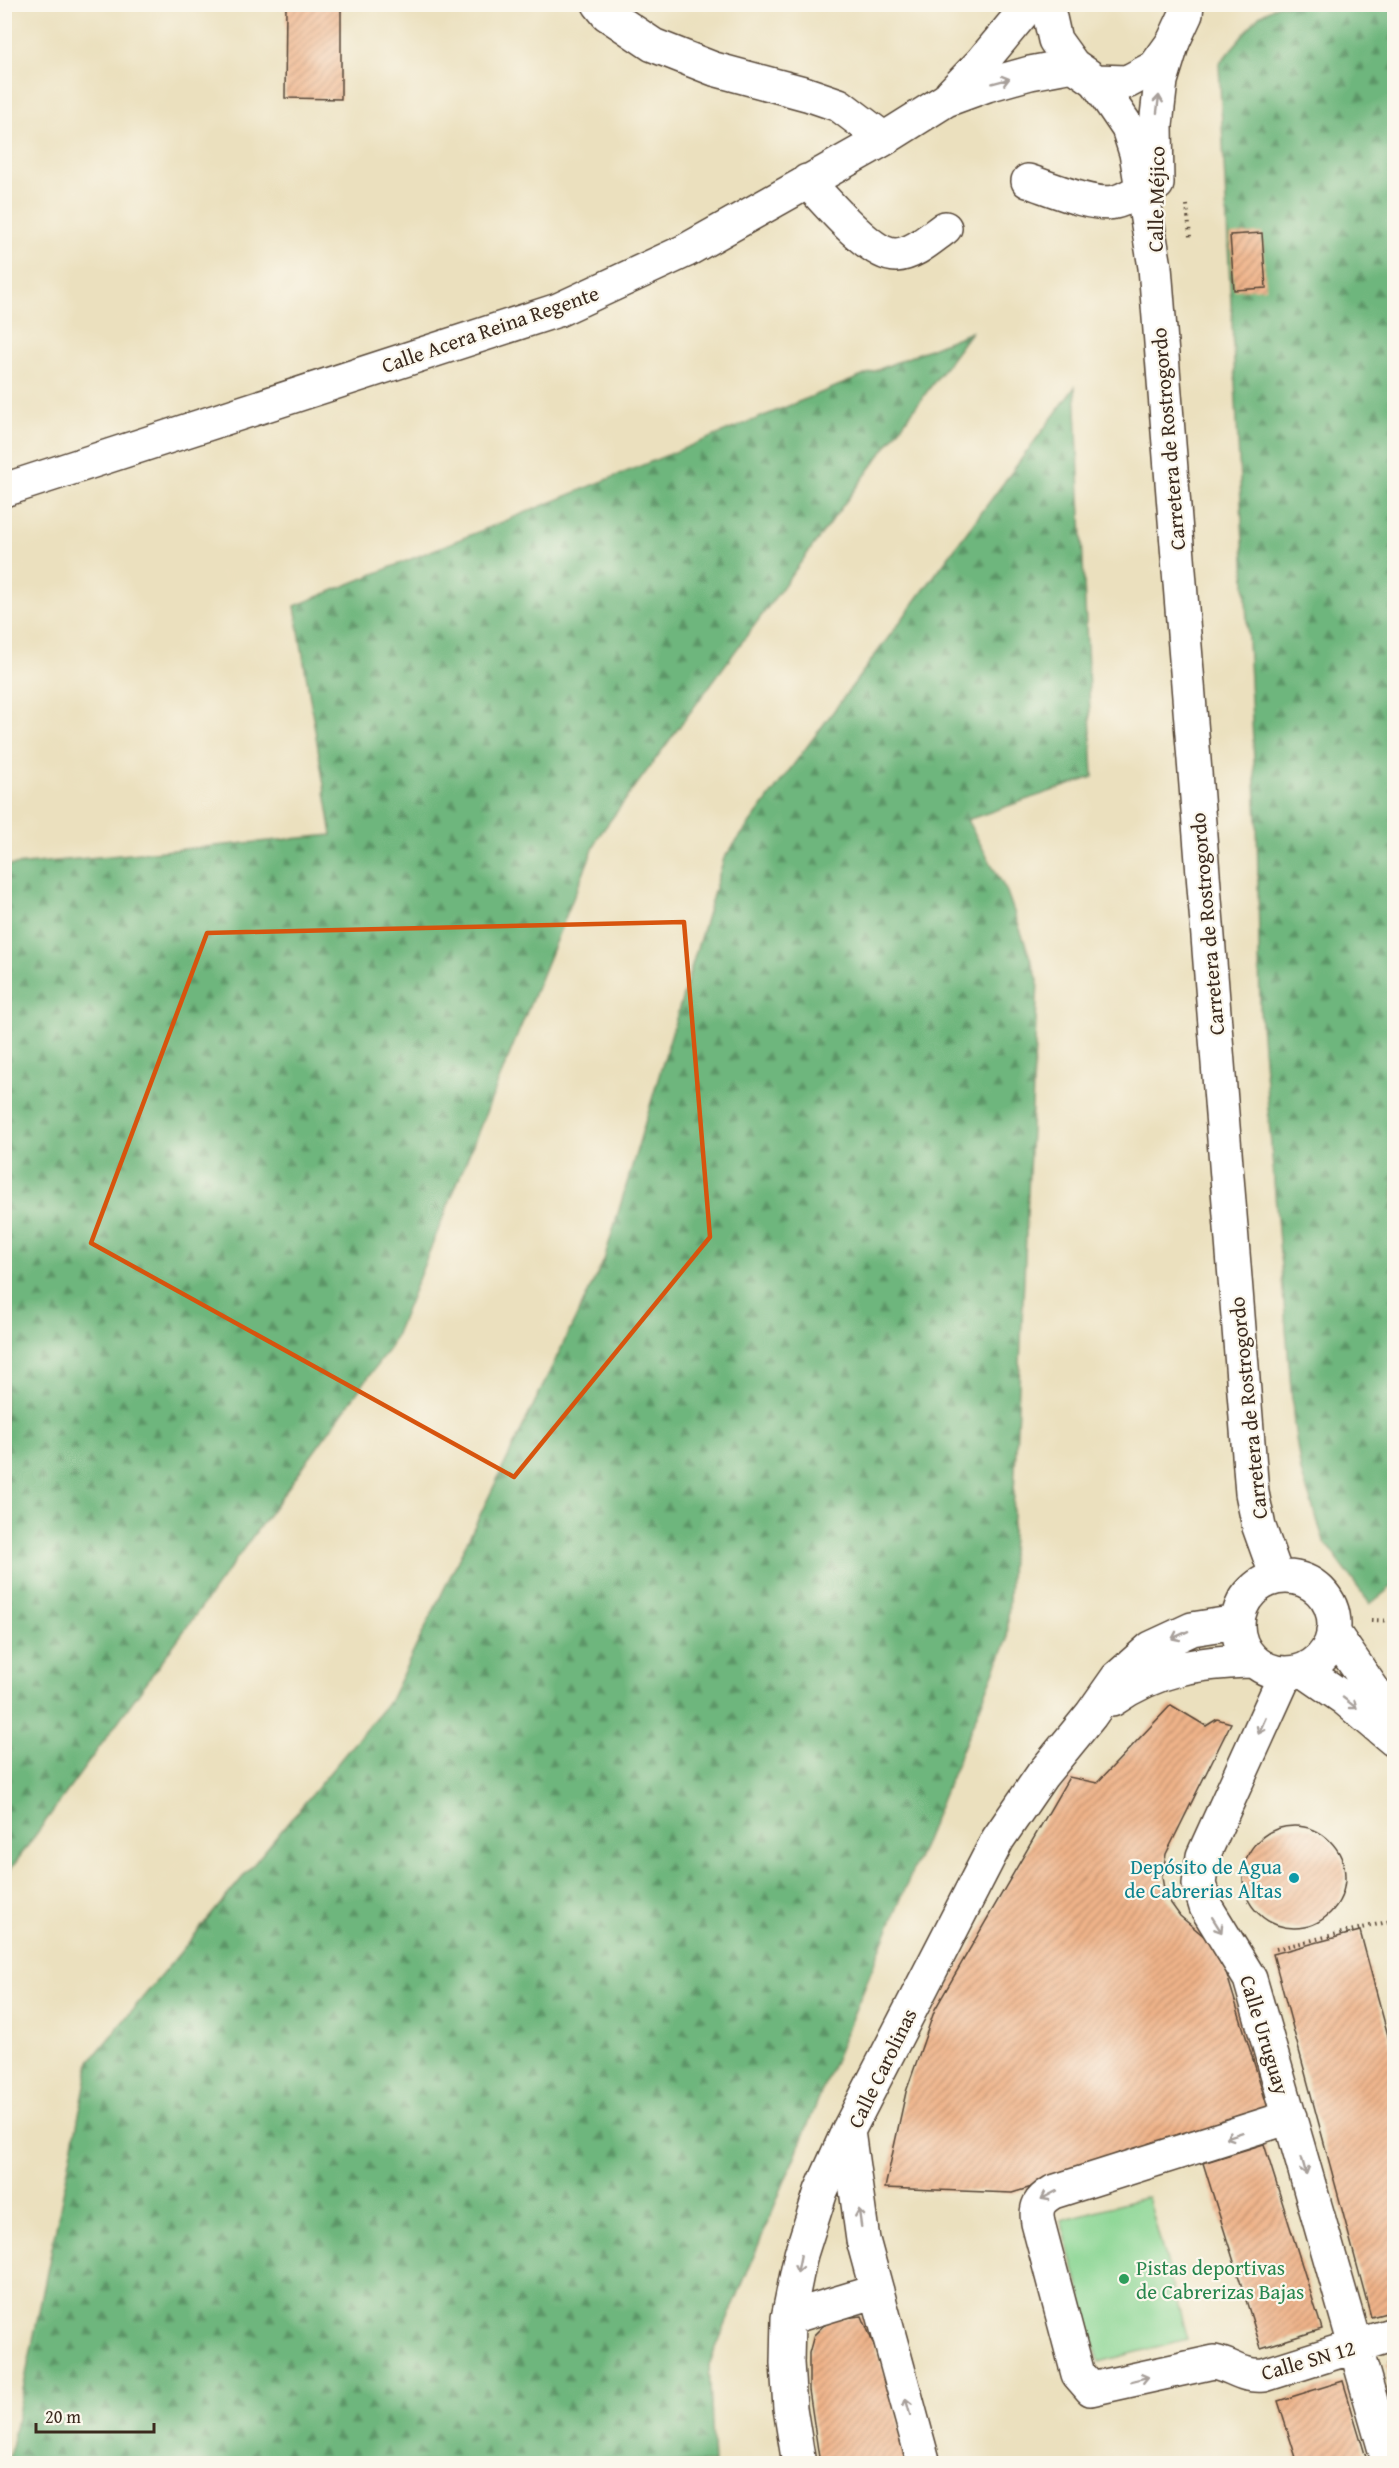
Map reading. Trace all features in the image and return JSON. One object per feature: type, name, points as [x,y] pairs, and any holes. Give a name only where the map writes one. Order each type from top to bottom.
[{"type":"street","points":[[599,4],[606,14],[653,45],[714,69],[839,105],[884,139]]},
{"type":"street","points":[[946,100],[982,62],[1030,4]]},
{"type":"street","name":"Calle Méjico","points":[[1047,4],[1055,40],[1128,128],[1136,153],[1155,267]]},
{"type":"street","points":[[946,100],[987,84],[1019,76],[1084,73],[1127,82],[1155,67],[1186,16]]},
{"type":"street","name":"Calle Méjico","points":[[1155,267],[1156,125],[1161,81],[1186,16]]},
{"type":"street","name":"Calle Acera Reina Regente","points":[[4,490],[558,310],[686,251],[884,139],[946,100]]},
{"type":"street","points":[[1028,181],[1109,203],[1118,202],[1142,190]]},
{"type":"street","points":[[807,182],[880,252],[896,255],[911,251],[945,228]]},
{"type":"street","name":"Carretera de Rostrogordo","points":[[1155,267],[1252,1493],[1259,1527],[1277,1577]]},
{"type":"street","points":[[1277,1577],[1300,1578],[1319,1589],[1332,1608],[1333,1632],[1328,1648],[1317,1661],[1295,1671],[1269,1670],[1254,1661],[1241,1643],[1237,1622],[1243,1601],[1257,1585],[1277,1577]]},
{"type":"street","name":"Calle Carolinas","points":[[928,2459],[863,2240],[849,2131],[998,1839],[1042,1774],[1091,1715],[1117,1678],[1151,1648],[1192,1629],[1237,1622]]},
{"type":"street","points":[[1333,1632],[1395,1720]]},
{"type":"street","name":"Calle Carolinas","points":[[1091,1715],[1127,1690],[1167,1672],[1211,1662],[1254,1661]]},
{"type":"street","points":[[1295,1671],[1345,1699],[1395,1740]]},
{"type":"street","name":"Calle Uruguay","points":[[1295,1671],[1203,1856],[1199,1884],[1206,1907],[1251,1979],[1389,2463]]},
{"type":"street","name":"Calle SN 12","points":[[1290,2117],[1053,2192],[1041,2198],[1035,2210],[1078,2374],[1085,2385],[1091,2389],[1214,2362],[1228,2365],[1240,2374],[1264,2375],[1395,2334]]},
{"type":"street","points":[[799,2463],[790,2409],[787,2363],[788,2318],[801,2254],[821,2191],[849,2131]]},
{"type":"street","points":[[788,2318],[877,2291]]},
{"type":"path","points":[[1238,1958],[1391,1921],[1395,1923]]},
{"type":"highlighted area","points":[[684,922],[710,1237],[514,1477],[91,1243],[207,933]]},
{"type":"green space","points":[[1278,5],[1394,5],[1394,1585],[1370,1604],[1324,1541],[1301,1472],[1294,1425],[1260,1011],[1257,820],[1219,64],[1259,16]]},
{"type":"green space","points":[[971,332],[598,837],[391,1346],[5,1877],[5,866],[332,835],[295,606]]},
{"type":"green space","points":[[1075,387],[1093,777],[967,820],[1007,892],[1038,980],[1007,1641],[709,2365],[714,2463],[8,2463],[90,2061],[390,1700],[604,1260],[724,858]]},
{"type":"green space","name":"Pistas deportivas de Cabrerizas Bajas","points":[[1148,2197],[1187,2339],[1099,2362],[1061,2220]]},
{"type":"building","points":[[286,4],[341,4],[341,99],[285,98]]},
{"type":"building","points":[[1262,233],[1266,288],[1234,290],[1230,235]]},
{"type":"building","points":[[1171,1705],[1206,1726],[1217,1719],[1231,1723],[1166,1854],[1162,1877],[1165,1895],[1180,1916],[1219,1949],[1270,2115],[1012,2193],[885,2188],[906,2092],[935,2009],[1069,1777],[1097,1783]]},
{"type":"building","name":"Depósito de Agua de Cabrerias Altas","points":[[1294,1826],[1313,1830],[1330,1841],[1341,1858],[1345,1877],[1341,1896],[1330,1913],[1313,1924],[1294,1928],[1275,1924],[1258,1913],[1247,1896],[1243,1877],[1247,1858],[1258,1841],[1275,1830]]},
{"type":"building","points":[[1360,1931],[1394,2058],[1394,2311],[1371,2317],[1273,1954]]},
{"type":"building","points":[[1264,2144],[1322,2329],[1261,2348],[1203,2163]]},
{"type":"building","points":[[862,2316],[889,2383],[909,2464],[820,2464],[809,2390],[809,2353],[814,2335],[834,2319]]},
{"type":"building","points":[[1394,2362],[1394,2391],[1386,2364]]},
{"type":"building","points":[[1343,2381],[1368,2464],[1298,2464],[1278,2401]]},
{"type":"place","name":"Depósito de Agua de Cabrerias Altas","points":[[1294,1878]]},
{"type":"place","name":"Pistas deportivas de Cabrerizas Bajas","points":[[1124,2279]]}]
